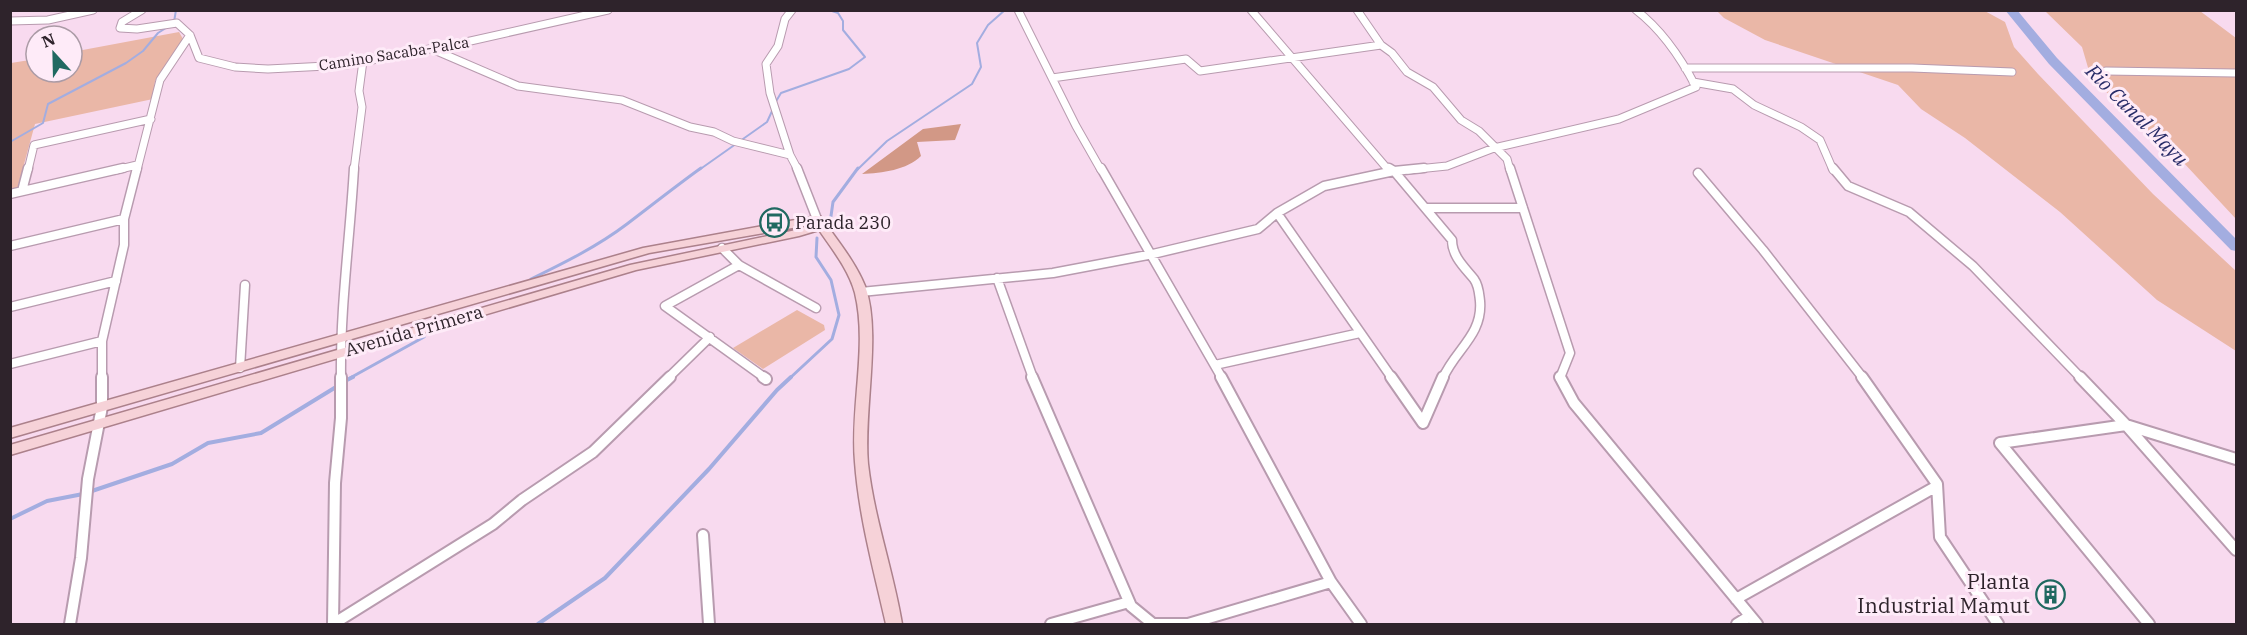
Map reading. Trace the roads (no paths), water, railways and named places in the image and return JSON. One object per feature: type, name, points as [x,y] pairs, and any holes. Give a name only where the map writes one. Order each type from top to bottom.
[{"type":"main road","name":"Avenida Primera","points":[[10,450],[100,424],[342,345],[647,250],[819,222]]},
{"type":"main road","name":"Avenida Primera","points":[[10,433],[240,368],[342,345],[634,267],[799,233],[819,222]]},
{"type":"main road","points":[[819,222],[846,262],[861,292],[864,330],[860,440],[866,498],[894,624]]},
{"type":"street","points":[[10,21],[48,20],[93,10]]},
{"type":"street","name":"Camino Sacaba-Palca","points":[[142,10],[122,22],[120,27],[137,29],[174,23],[190,35],[199,58],[235,67],[268,69],[346,65],[432,49],[608,10]]},
{"type":"street","points":[[792,10],[785,19],[778,46],[766,64],[770,93],[790,155],[819,222]]},
{"type":"street","points":[[1018,10],[1076,126],[1153,254],[1331,582],[1361,624]]},
{"type":"street","points":[[1251,10],[1385,166],[1394,171],[1426,208],[1452,240],[1452,251],[1478,285],[1481,315],[1467,343],[1447,368],[1423,423],[1277,213]]},
{"type":"street","points":[[1357,10],[1381,45],[1392,53],[1407,72],[1433,87],[1461,120],[1479,131],[1507,159],[1570,352],[1560,378],[1574,403],[1754,620],[1737,624]]},
{"type":"street","points":[[861,292],[1053,273],[1153,254],[1258,229],[1277,213],[1324,186],[1394,171],[1447,166],[1494,148],[1619,119],[1679,96],[1695,87],[1685,68],[1656,29],[1638,11]]},
{"type":"street","points":[[70,624],[81,558],[88,479],[100,424],[102,341],[124,245],[124,219],[160,80],[190,35]]},
{"type":"street","points":[[1052,78],[1186,58],[1200,71],[1381,45]]},
{"type":"street","points":[[432,49],[518,86],[622,100],[690,127],[714,132],[733,141],[790,155]]},
{"type":"street","points":[[333,624],[335,483],[341,418],[342,345],[354,168],[362,107],[358,91],[363,61]]},
{"type":"street","points":[[1685,68],[1912,68],[2012,72]]},
{"type":"street","points":[[2106,71],[2236,73]]},
{"type":"street","points":[[1693,82],[1733,89],[1754,105],[1801,127],[1820,140],[1834,171],[1848,186],[1909,212],[1973,266],[2126,424],[2236,550]]},
{"type":"street","points":[[22,191],[34,145],[151,119]]},
{"type":"street","points":[[10,194],[137,165]]},
{"type":"street","points":[[1698,173],[1852,362],[1937,486],[1940,537],[1998,624]]},
{"type":"street","points":[[1426,208],[1523,208]]},
{"type":"street","points":[[10,246],[124,219]]},
{"type":"street","points":[[722,248],[739,265],[816,308]]},
{"type":"street","points":[[739,265],[665,306],[766,379]]},
{"type":"street","points":[[997,278],[1038,393],[1131,606],[1153,624],[1188,624],[1331,582]]},
{"type":"street","points":[[10,308],[116,281]]},
{"type":"street","points":[[240,368],[245,285]]},
{"type":"street","points":[[1215,365],[1360,333]]},
{"type":"street","points":[[333,624],[493,524],[522,500],[593,452],[710,337]]},
{"type":"street","points":[[10,364],[102,341]]},
{"type":"street","points":[[2150,624],[2000,443],[2126,424],[2236,459]]},
{"type":"street","points":[[1736,599],[1937,486]]},
{"type":"street","points":[[703,535],[709,624]]},
{"type":"street","points":[[1051,624],[1129,602]]},
{"type":"waterway","points":[[174,22],[176,10]]},
{"type":"waterway","points":[[775,103],[781,93],[849,69],[865,57],[843,30],[843,21],[838,13],[829,10]]},
{"type":"waterway","points":[[857,170],[887,141],[972,84],[981,67],[977,43],[988,25],[1005,10]]},
{"type":"waterway","name":"Rio Canal Mayu","points":[[2010,10],[2053,61],[2236,247]]},
{"type":"waterway","points":[[10,142],[43,123],[48,104],[126,63],[143,51],[158,33],[169,26]]},
{"type":"waterway","points":[[699,170],[767,122],[773,109]]},
{"type":"waterway","points":[[531,279],[604,240],[701,168]]},
{"type":"waterway","points":[[829,230],[833,202],[858,168]]},
{"type":"waterway","points":[[790,378],[832,339],[839,315],[831,280],[816,257],[817,238]]},
{"type":"waterway","points":[[350,378],[424,337]]},
{"type":"waterway","points":[[347,380],[353,377]]},
{"type":"waterway","points":[[538,624],[605,578],[709,469],[777,390],[791,377]]},
{"type":"waterway","points":[[89,492],[172,464],[208,443],[261,433],[336,387]]},
{"type":"waterway","points":[[10,519],[47,501],[83,494]]},
{"type":"place","name":"Parada 230","points":[[774,223]]},
{"type":"place","name":"Planta Industrial Mamut","points":[[2051,594]]}]
